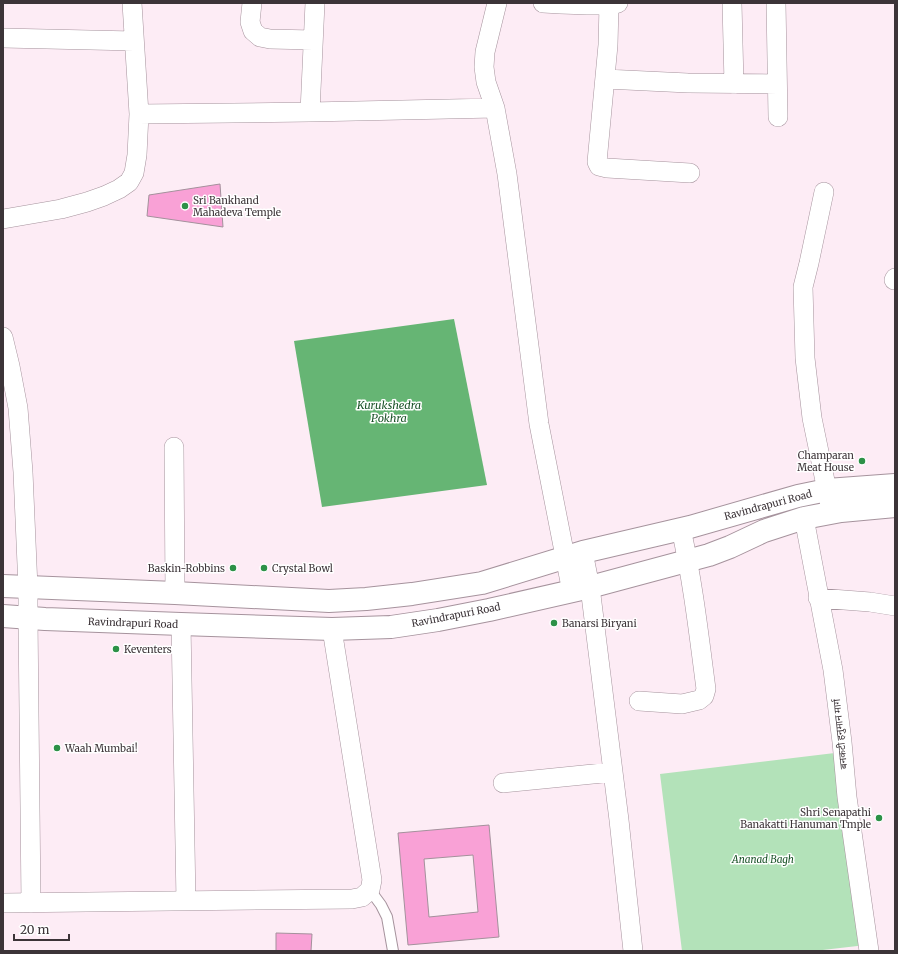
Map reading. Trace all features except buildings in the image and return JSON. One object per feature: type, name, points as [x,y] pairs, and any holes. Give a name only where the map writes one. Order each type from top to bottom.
[{"type":"main road","name":"Ravindrapuri Road","points":[[3,586],[329,601],[412,594],[482,583],[574,554],[681,529],[798,496],[827,490],[895,485]]},
{"type":"main road","name":"Ravindrapuri Road","points":[[3,616],[332,629],[391,627],[489,610],[581,589],[688,561],[730,547],[764,531],[804,518],[831,512],[895,506]]},
{"type":"street","points":[[3,219],[61,209],[88,202],[119,189],[129,182],[134,173],[137,155],[139,114],[132,3]]},
{"type":"street","points":[[252,3],[250,22],[253,31],[260,37],[270,39],[313,40]]},
{"type":"street","points":[[310,112],[315,3]]},
{"type":"street","points":[[496,3],[485,52],[484,67],[486,82],[495,108],[507,174],[539,424],[574,554],[613,772],[633,951]]},
{"type":"street","points":[[543,3],[574,5],[613,4],[597,162],[599,166],[607,168],[690,173]]},
{"type":"street","points":[[732,3],[734,84]]},
{"type":"street","points":[[776,3],[778,117]]},
{"type":"street","points":[[3,38],[134,41]]},
{"type":"street","points":[[605,79],[688,84],[777,84]]},
{"type":"street","points":[[139,114],[495,108]]},
{"type":"street","points":[[824,192],[803,288],[805,358],[808,388],[812,418],[831,512]]},
{"type":"street","points":[[3,337],[18,408],[23,472],[28,588],[31,903]]},
{"type":"street","points":[[174,447],[175,593]]},
{"type":"street","name":"बनकटी हनुमान मार्ग","points":[[804,518],[818,598],[833,670],[847,797],[869,951]]},
{"type":"street","points":[[639,701],[682,704],[699,700],[704,696],[706,689],[688,561],[681,529]]},
{"type":"street","points":[[818,598],[870,602],[895,606]]},
{"type":"street","points":[[181,624],[186,901]]},
{"type":"street","points":[[3,903],[352,899],[362,897],[370,890],[372,880],[332,629]]},
{"type":"street","points":[[504,783],[613,772]]},
{"type":"lane","points":[[370,890],[381,904],[387,917],[393,951]]},
{"type":"green space","name":"Ananad Bagh","points":[[843,752],[866,945],[814,951],[682,951],[660,774]]},
{"type":"water","name":"Kurukshedra Pokhra","points":[[454,319],[487,485],[322,507],[294,341]]},
{"type":"place","name":"Sri Bankhand Mahadeva Temple","points":[[185,206]]},
{"type":"place","name":"Champaran Meat House","points":[[862,461]]},
{"type":"place","name":"Baskin-Robbins","points":[[233,568]]},
{"type":"place","name":"Crystal Bowl","points":[[264,568]]},
{"type":"place","name":"Banarsi Biryani","points":[[554,623]]},
{"type":"place","name":"Keventers","points":[[116,649]]},
{"type":"place","name":"Waah Mumbai!","points":[[57,748]]},
{"type":"place","name":"Shri Senapathi Banakatti Hanuman Tmple","points":[[879,818]]}]
